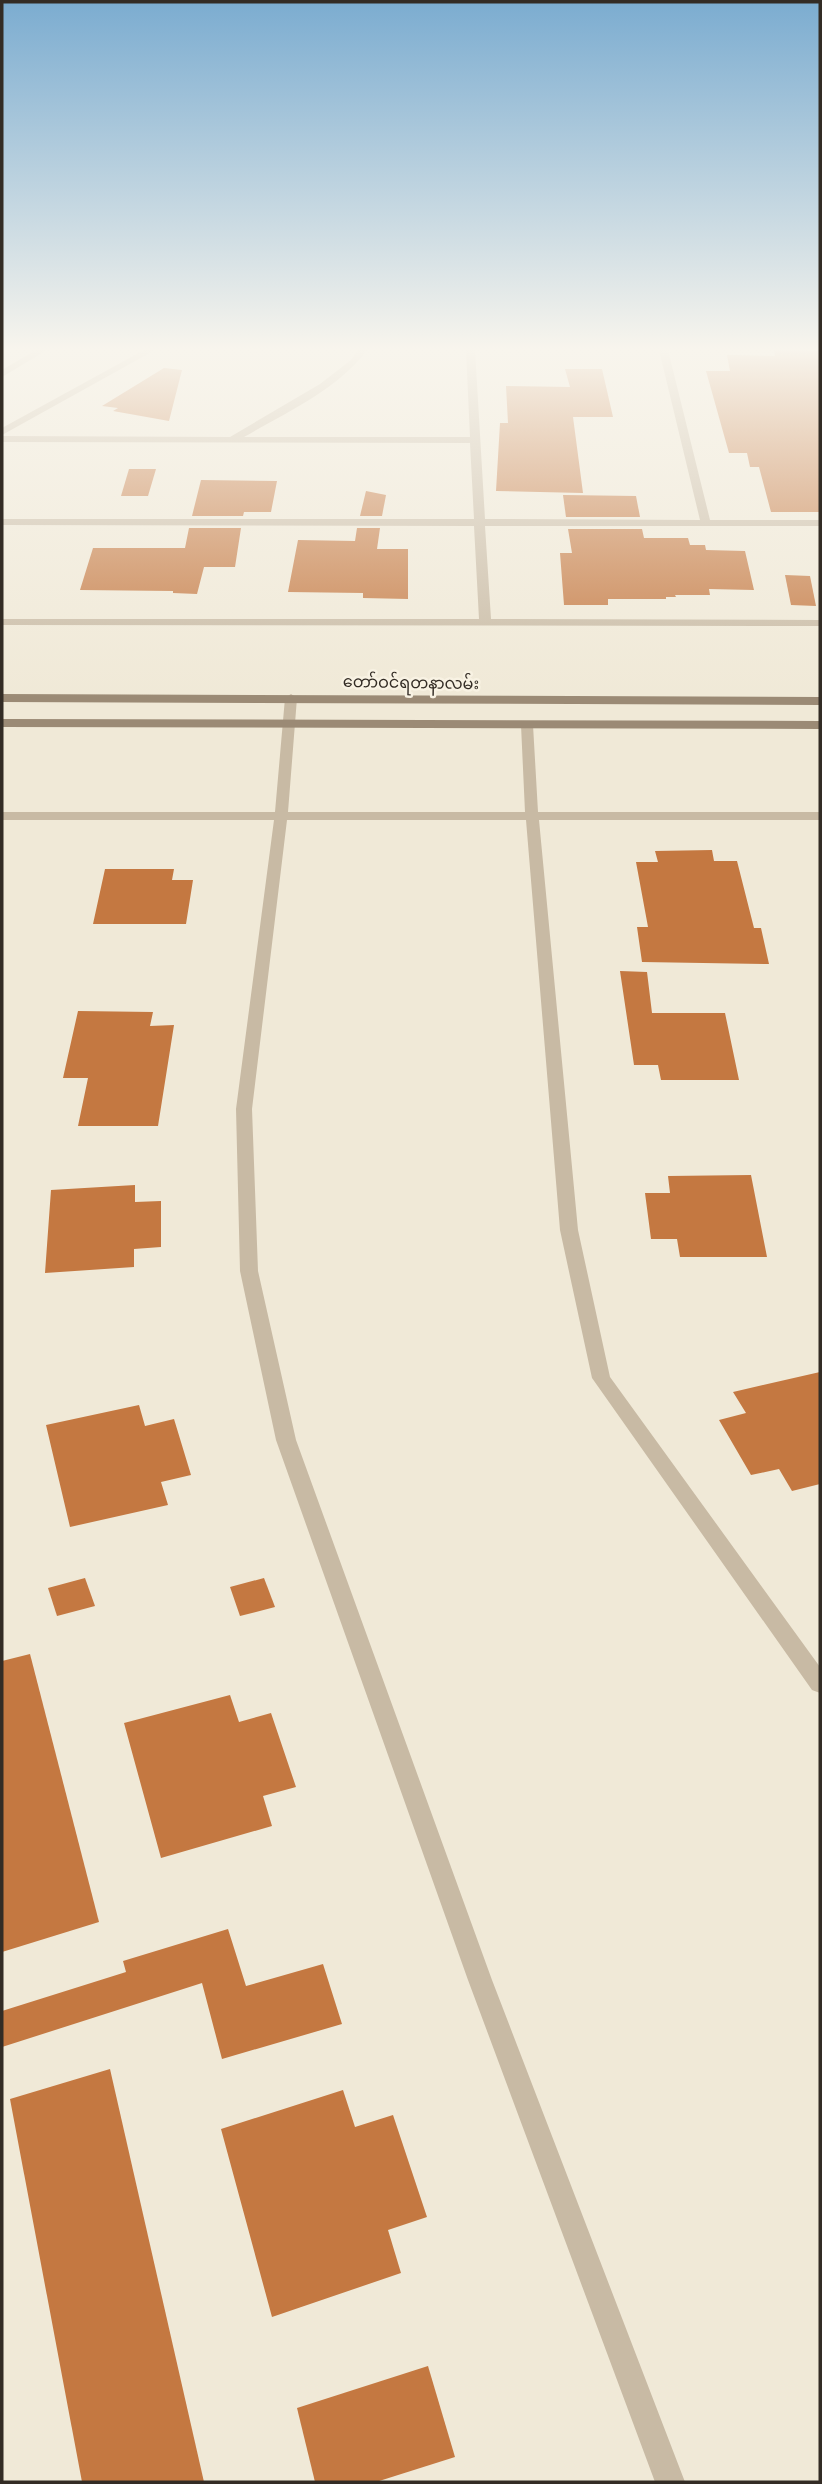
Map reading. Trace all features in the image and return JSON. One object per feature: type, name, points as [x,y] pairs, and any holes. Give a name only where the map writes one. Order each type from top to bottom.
[{"type":"main road","name":"တော်ဝင်ရတနာလမ်း","points":[[2,698],[820,701]]},
{"type":"main road","points":[[2,723],[820,725]]},
{"type":"street","points":[[475,466],[485,621]]},
{"type":"street","points":[[692,466],[706,523]]},
{"type":"street","points":[[2,522],[820,523]]},
{"type":"street","points":[[2,622],[820,623]]},
{"type":"street","points":[[291,698],[281,816],[244,1109],[249,1271],[286,1440],[480,1980],[670,2482]]},
{"type":"street","points":[[527,725],[532,817],[569,1230],[601,1378],[820,1684]]},
{"type":"street","points":[[2,816],[820,816]]},
{"type":"building","points":[[497,466],[579,466],[583,493],[496,491]]},
{"type":"building","points":[[820,466],[820,512],[771,512],[759,467],[750,467]]},
{"type":"building","points":[[129,469],[156,469],[148,496],[121,496]]},
{"type":"building","points":[[201,480],[277,481],[271,512],[244,512],[243,516],[192,516]]},
{"type":"building","points":[[366,491],[386,495],[382,516],[360,516]]},
{"type":"building","points":[[563,495],[636,496],[640,517],[566,517]]},
{"type":"building","points":[[189,528],[241,528],[235,567],[204,567],[197,594],[173,591],[80,590],[93,548],[185,548]]},
{"type":"building","points":[[357,528],[380,528],[377,549],[408,549],[408,599],[363,598],[363,593],[288,592],[298,540],[355,541]]},
{"type":"building","points":[[568,529],[642,529],[644,538],[688,538],[690,545],[705,545],[706,550],[745,551],[754,590],[709,589],[710,595],[675,595],[676,597],[666,599],[608,599],[608,605],[564,605],[560,553],[572,553]]},
{"type":"building","points":[[785,575],[810,576],[816,606],[791,605]]},
{"type":"building","points":[[712,850],[714,861],[737,861],[754,928],[761,928],[769,964],[642,962],[637,927],[648,927],[636,862],[658,862],[655,851]]},
{"type":"building","points":[[105,869],[174,869],[172,880],[193,880],[186,924],[93,924]]},
{"type":"building","points":[[620,971],[647,972],[652,1013],[725,1013],[739,1080],[661,1080],[658,1065],[634,1065]]},
{"type":"building","points":[[78,1011],[153,1012],[150,1026],[174,1025],[158,1126],[78,1126],[88,1078],[63,1078]]},
{"type":"building","points":[[751,1175],[767,1257],[680,1257],[677,1239],[651,1239],[645,1193],[670,1193],[668,1176]]},
{"type":"building","points":[[135,1185],[135,1202],[161,1201],[161,1247],[134,1249],[134,1267],[45,1273],[51,1190]]},
{"type":"building","points":[[820,1372],[820,1484],[792,1491],[779,1469],[751,1475],[719,1420],[746,1413],[733,1392]]},
{"type":"building","points":[[139,1405],[145,1426],[174,1419],[191,1475],[161,1482],[168,1505],[70,1527],[46,1425]]},
{"type":"building","points":[[85,1578],[95,1606],[57,1616],[48,1588]]},
{"type":"building","points":[[264,1578],[275,1607],[240,1616],[230,1587]]},
{"type":"building","points":[[30,1654],[99,1922],[2,1952],[2,1661]]},
{"type":"building","points":[[230,1695],[239,1722],[271,1713],[296,1787],[263,1796],[272,1826],[161,1858],[124,1723]]},
{"type":"building","points":[[228,1929],[246,1986],[323,1964],[342,2024],[222,2059],[202,1983],[2,2047],[2,2011],[126,1972],[123,1961]]},
{"type":"building","points":[[110,2069],[204,2482],[82,2482],[10,2099]]},
{"type":"building","points":[[343,2090],[355,2127],[393,2115],[427,2217],[388,2230],[401,2273],[272,2317],[221,2129]]},
{"type":"building","points":[[428,2366],[455,2457],[376,2482],[315,2482],[297,2408]]}]
